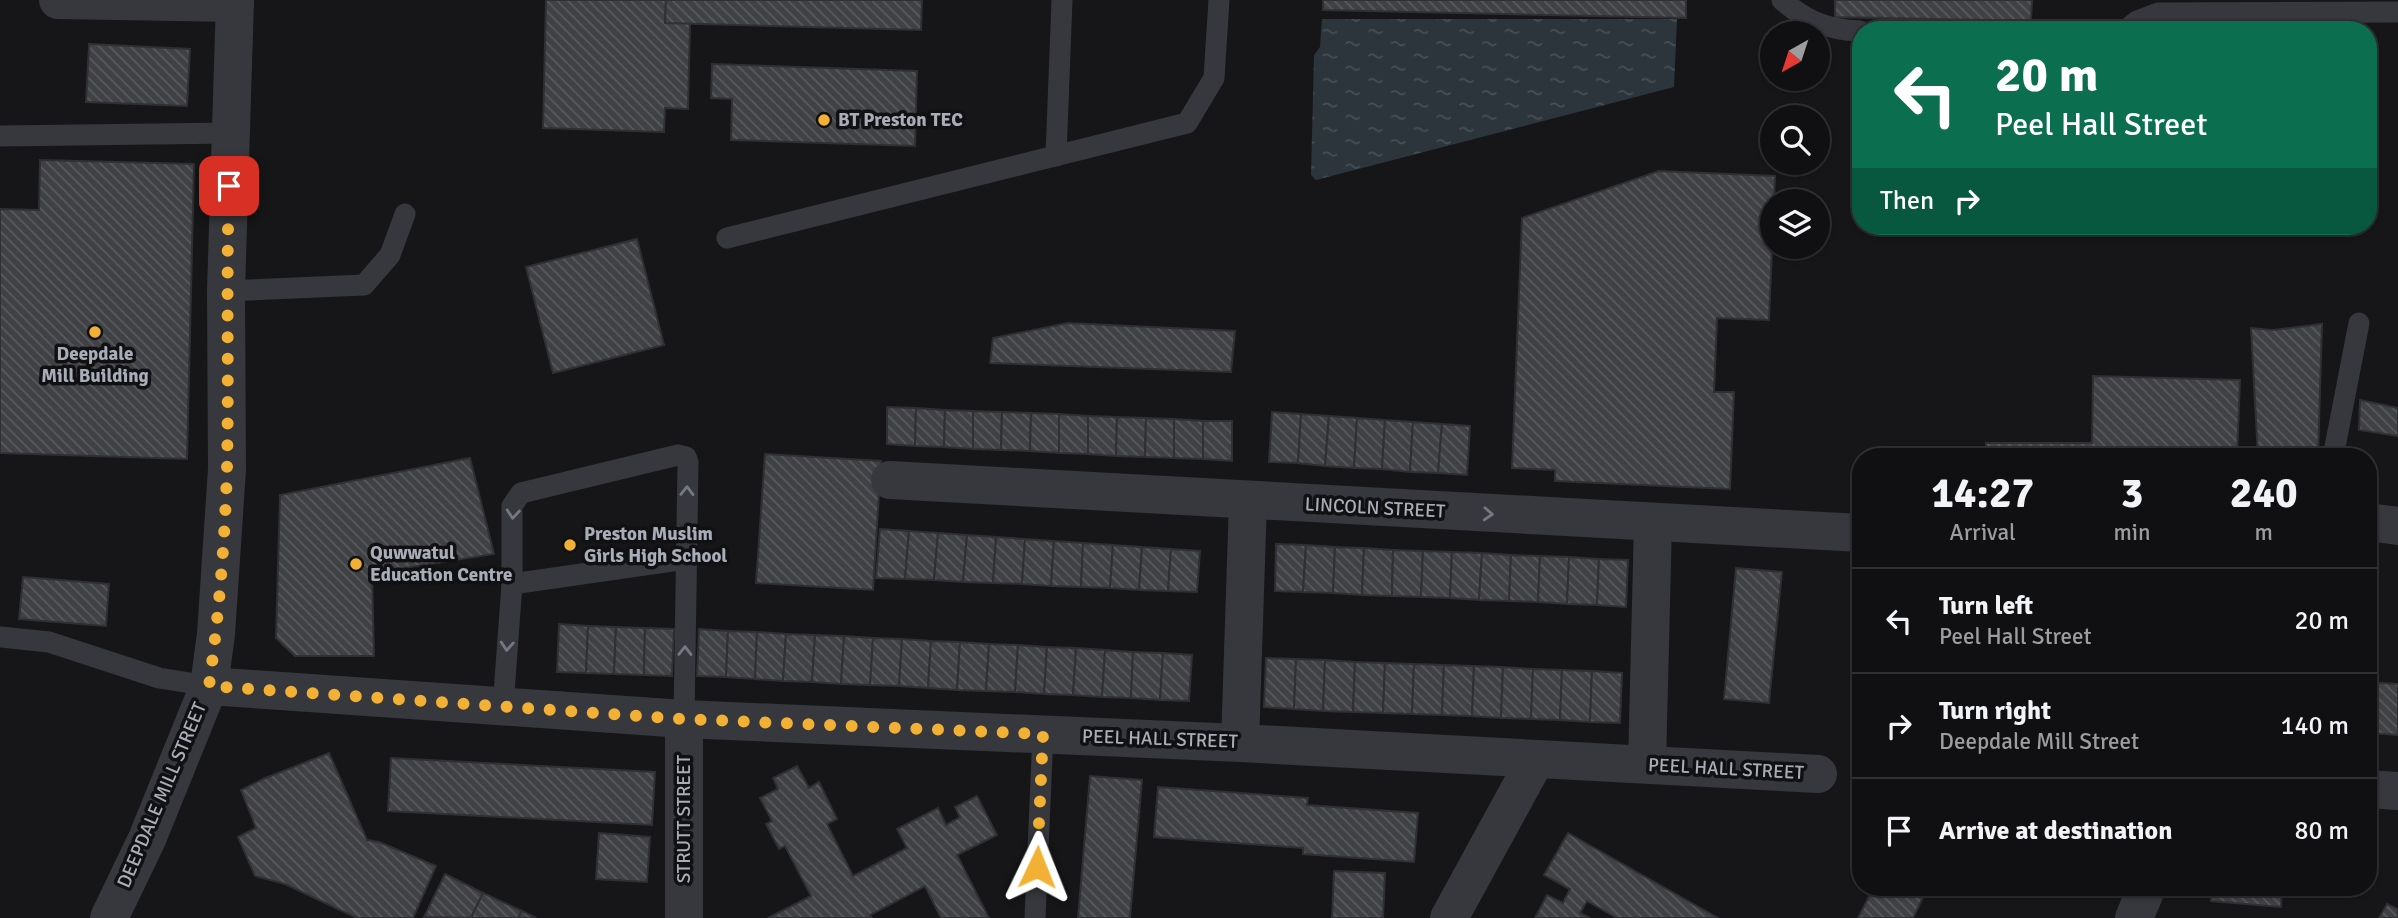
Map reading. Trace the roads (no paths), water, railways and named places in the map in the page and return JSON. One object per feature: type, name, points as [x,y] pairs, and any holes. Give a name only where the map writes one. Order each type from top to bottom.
[{"type":"street","points":[[58,0],[235,2]]},
{"type":"street","name":"DEEPDALE MILL STREET","points":[[109,918],[147,839],[209,686],[216,634],[227,469],[226,292],[235,2]]},
{"type":"street","name":"LINCOLN STREET","points":[[890,480],[1852,533]]},
{"type":"street","points":[[1240,743],[1248,501]]},
{"type":"street","points":[[1647,764],[1653,523]]},
{"type":"street","points":[[2377,523],[2398,526]]},
{"type":"street","name":"PEEL HALL STREET","points":[[209,686],[684,719],[1240,743],[1818,774]]},
{"type":"street","name":"STRUTT STREET","points":[[684,719],[684,918]]},
{"type":"street","points":[[1449,918],[1536,759]]},
{"type":"street","points":[[2377,790],[2398,791]]},
{"type":"street","points":[[2134,918],[2143,896]]},
{"type":"lane","points":[[1056,156],[1062,0]]},
{"type":"lane","points":[[727,238],[1186,123],[1214,78],[1219,0]]},
{"type":"lane","points":[[1782,0],[1808,21],[1852,30]]},
{"type":"lane","points":[[2137,21],[2158,13],[2398,12]]},
{"type":"lane","points":[[0,136],[231,133]]},
{"type":"lane","points":[[226,292],[364,285],[390,256],[405,214]]},
{"type":"lane","points":[[2335,448],[2359,323]]},
{"type":"lane","points":[[503,707],[512,584],[512,506],[521,493],[678,455],[686,457],[688,462],[684,719]]},
{"type":"lane","points":[[512,584],[686,559]]},
{"type":"lane","points":[[0,637],[49,642],[159,678],[209,686]]},
{"type":"lane","points":[[1035,918],[1043,734]]},
{"type":"water","points":[[1322,19],[1677,19],[1674,87],[1316,180],[1311,175],[1314,55],[1320,47]]},
{"type":"place","name":"BT Preston TEC","points":[[824,120]]},
{"type":"place","name":"Deepdale Mill Building","points":[[95,332]]},
{"type":"place","name":"Preston Muslim Girls High School","points":[[570,545]]},
{"type":"place","name":"Quwwatul Education Centre","points":[[356,564]]}]
